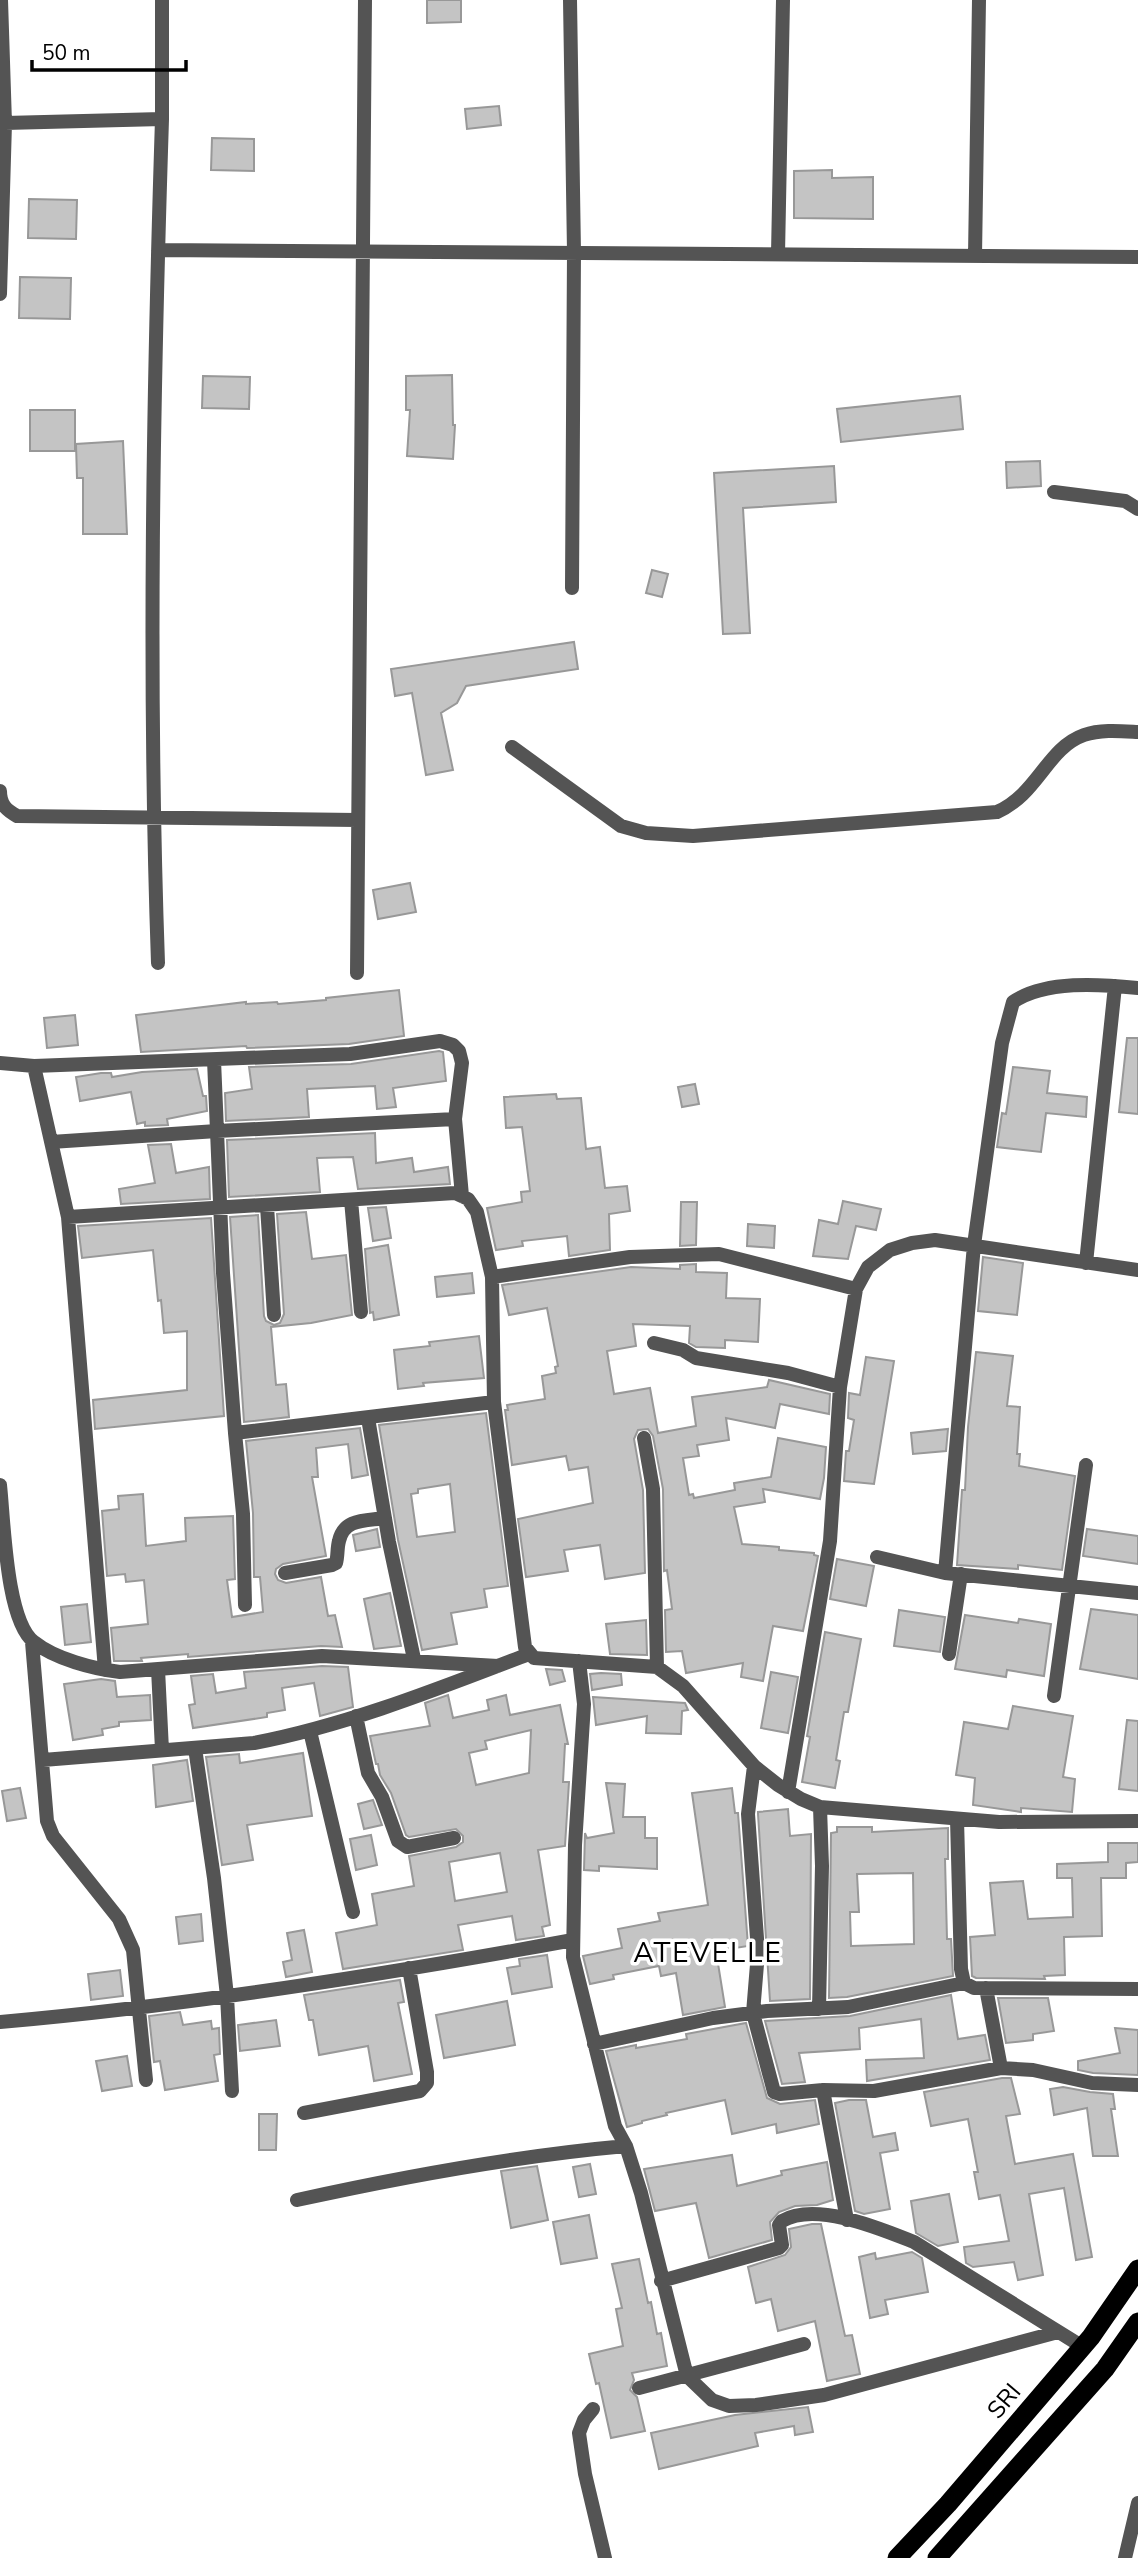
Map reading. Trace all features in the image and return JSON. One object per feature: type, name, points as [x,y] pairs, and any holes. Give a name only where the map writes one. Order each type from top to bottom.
[{"type":"highway","name":"SRI","points":[[897,2558],[948,2504],[1083,2347],[1138,2269]]},
{"type":"highway","points":[[937,2558],[1105,2369],[1138,2322]]},
{"type":"street","points":[[0,294],[5,122],[1,0]]},
{"type":"street","points":[[158,963],[153,816],[154,387],[163,0]]},
{"type":"street","points":[[357,973],[365,0]]},
{"type":"street","points":[[570,0],[574,252],[572,588]]},
{"type":"street","points":[[778,254],[783,0]]},
{"type":"street","points":[[975,256],[979,0]]},
{"type":"street","points":[[5,122],[162,119]]},
{"type":"street","points":[[158,250],[1138,257]]},
{"type":"street","points":[[1054,492],[1125,501],[1138,509]]},
{"type":"street","points":[[512,747],[621,826],[646,833],[693,836],[997,812],[1013,805],[1026,794],[1064,745],[1100,731],[1138,732]]},
{"type":"street","points":[[0,792],[6,810],[17,816],[357,820]]},
{"type":"street","points":[[1086,1264],[1115,986]]},
{"type":"street","points":[[944,1573],[974,1245],[1002,1043],[1013,1002],[1025,993],[1045,987],[1138,988]]},
{"type":"street","points":[[0,1062],[34,1066],[350,1054],[440,1041],[453,1045],[459,1051],[461,1063],[454,1119],[462,1196]]},
{"type":"street","points":[[214,1060],[223,1273],[243,1514],[245,1605]]},
{"type":"street","points":[[34,1066],[68,1217],[105,1670]]},
{"type":"street","points":[[51,1142],[454,1119]]},
{"type":"street","points":[[68,1217],[455,1193],[468,1199],[477,1212],[492,1276],[494,1402],[525,1647],[529,1654],[534,1658],[657,1667],[683,1686],[754,1766],[788,1792],[820,1807],[999,1822],[1138,1821]]},
{"type":"street","points":[[351,1200],[361,1312]]},
{"type":"street","points":[[267,1206],[274,1315]]},
{"type":"street","points":[[788,1792],[830,1541],[840,1387],[856,1289],[868,1267],[890,1250],[935,1240],[1138,1270]]},
{"type":"street","points":[[492,1276],[630,1257],[719,1254],[856,1289]]},
{"type":"street","points":[[654,1343],[683,1350],[696,1358],[788,1373],[840,1387]]},
{"type":"street","points":[[235,1433],[494,1402]]},
{"type":"street","points":[[368,1418],[414,1659]]},
{"type":"street","points":[[644,1438],[653,1489],[657,1667]]},
{"type":"street","points":[[1054,1696],[1086,1465]]},
{"type":"street","points":[[0,1486],[12,1594],[18,1621],[33,1642],[68,1660],[120,1672],[322,1656],[414,1659],[498,1666]]},
{"type":"street","points":[[285,1573],[332,1565],[335,1563],[338,1542],[346,1526],[385,1518]]},
{"type":"street","points":[[877,1557],[944,1573],[1138,1593]]},
{"type":"street","points":[[949,1654],[961,1574]]},
{"type":"street","points":[[33,1642],[47,1821],[53,1836],[128,1934],[133,1950],[146,2080]]},
{"type":"street","points":[[43,1760],[254,1743],[310,1731],[529,1654]]},
{"type":"street","points":[[579,1661],[584,1704],[575,1844],[575,1967],[615,2126],[626,2146],[641,2193],[687,2375],[712,2400],[729,2406],[756,2405],[824,2395],[1058,2332]]},
{"type":"street","points":[[158,1669],[162,1750]]},
{"type":"street","points":[[356,1716],[368,1773],[382,1797],[398,1842],[407,1847],[454,1838]]},
{"type":"street","points":[[310,1731],[353,1912]]},
{"type":"street","points":[[195,1748],[214,1878],[227,1996],[232,2091]]},
{"type":"street","points":[[754,1766],[748,1814],[758,1952],[753,2013],[774,2092],[874,2091],[1001,2068],[1033,2070],[1092,2083],[1138,2085]]},
{"type":"street","points":[[819,2009],[822,1866],[820,1807]]},
{"type":"street","points":[[957,1819],[961,1969],[964,1983]]},
{"type":"street","points":[[0,2022],[227,1996],[573,1940]]},
{"type":"street","points":[[304,2113],[421,2091],[424,2088],[427,2072],[409,1968]]},
{"type":"street","points":[[594,2044],[713,2018],[866,2004],[964,1983],[974,1988],[1138,1989]]},
{"type":"street","points":[[986,1988],[1001,2068]]},
{"type":"street","points":[[823,2090],[847,2220]]},
{"type":"street","points":[[297,2200],[385,2181],[536,2155],[626,2146]]},
{"type":"street","points":[[662,2281],[779,2248],[782,2245],[779,2225],[786,2218],[825,2214],[884,2230],[914,2242],[1083,2347]]},
{"type":"street","points":[[639,2388],[804,2344]]},
{"type":"street","points":[[593,2409],[584,2420],[579,2433],[585,2474],[605,2558]]},
{"type":"street","points":[[1125,2558],[1138,2503]]},
{"type":"building","points":[[427,0],[461,0],[461,22],[427,23]]},
{"type":"building","points":[[499,106],[501,125],[467,129],[465,109]]},
{"type":"building","points":[[212,138],[254,139],[254,171],[211,170]]},
{"type":"building","points":[[832,170],[832,178],[873,177],[873,219],[794,218],[794,171]]},
{"type":"building","points":[[29,199],[77,200],[76,239],[28,238]]},
{"type":"building","points":[[20,277],[71,278],[70,319],[19,318]]},
{"type":"building","points":[[452,375],[455,425],[453,459],[407,456],[410,410],[406,410],[406,376]]},
{"type":"building","points":[[203,376],[250,377],[249,409],[202,408]]},
{"type":"building","points":[[960,396],[963,429],[841,442],[837,409]]},
{"type":"building","points":[[30,410],[75,410],[75,451],[30,451]]},
{"type":"building","points":[[123,441],[127,534],[83,534],[83,478],[77,478],[76,444]]},
{"type":"building","points":[[1040,461],[1041,486],[1007,488],[1006,462]]},
{"type":"building","points":[[834,466],[836,502],[743,508],[750,633],[723,634],[714,473]]},
{"type":"building","points":[[652,570],[668,574],[662,597],[646,593]]},
{"type":"building","points":[[574,642],[578,669],[466,686],[457,703],[441,713],[453,770],[426,775],[412,693],[395,696],[391,669]]},
{"type":"building","points":[[410,883],[416,912],[378,919],[373,890]]},
{"type":"building","points":[[399,990],[404,1036],[349,1044],[141,1052],[136,1015],[246,1002],[278,1004],[326,1000]]},
{"type":"building","points":[[75,1015],[78,1045],[47,1048],[44,1018]]},
{"type":"building","points":[[1127,1038],[1138,1038],[1138,1114],[1119,1112]]},
{"type":"building","points":[[443,1052],[446,1081],[393,1088],[396,1107],[377,1109],[375,1086],[307,1089],[309,1117],[226,1121],[225,1093],[252,1089],[249,1067],[351,1064]]},
{"type":"building","points":[[1013,1067],[1050,1071],[1047,1093],[1087,1097],[1086,1117],[1046,1113],[1041,1152],[997,1147],[1002,1113],[1006,1114]]},
{"type":"building","points":[[197,1069],[203,1096],[206,1096],[207,1111],[167,1119],[168,1125],[145,1126],[145,1122],[137,1124],[131,1092],[80,1101],[76,1077],[111,1073],[112,1077],[142,1072]]},
{"type":"building","points":[[695,1084],[699,1104],[682,1107],[678,1087]]},
{"type":"building","points":[[556,1094],[557,1099],[581,1098],[586,1149],[600,1147],[605,1188],[627,1186],[630,1211],[609,1214],[610,1250],[569,1256],[567,1236],[522,1241],[523,1246],[496,1250],[487,1208],[522,1202],[521,1192],[530,1191],[522,1127],[506,1128],[504,1097]]},
{"type":"building","points":[[375,1133],[376,1163],[412,1158],[414,1172],[448,1167],[450,1184],[358,1189],[353,1157],[317,1158],[320,1192],[229,1197],[227,1140]]},
{"type":"building","points":[[171,1144],[176,1173],[209,1167],[210,1199],[121,1204],[119,1189],[155,1183],[148,1145]]},
{"type":"building","points":[[843,1201],[881,1209],[876,1230],[856,1226],[848,1259],[813,1256],[819,1220],[838,1224]]},
{"type":"building","points":[[681,1202],[697,1202],[696,1245],[680,1246]]},
{"type":"building","points":[[386,1207],[391,1238],[373,1241],[368,1208]]},
{"type":"building","points":[[306,1212],[312,1259],[346,1255],[352,1315],[271,1327],[276,1385],[286,1384],[289,1417],[244,1422],[230,1217],[258,1215],[264,1316],[266,1321],[274,1325],[280,1323],[284,1314],[277,1214]]},
{"type":"building","points":[[211,1218],[224,1416],[95,1429],[93,1400],[187,1390],[187,1331],[164,1333],[153,1250],[82,1258],[78,1226]]},
{"type":"building","points":[[748,1224],[775,1226],[774,1248],[747,1246]]},
{"type":"building","points":[[388,1245],[399,1315],[374,1320],[373,1312],[370,1313],[365,1249]]},
{"type":"building","points":[[983,1257],[1023,1263],[1017,1315],[978,1311]]},
{"type":"building","points":[[696,1264],[696,1272],[727,1273],[726,1298],[760,1299],[758,1342],[725,1340],[725,1348],[696,1347],[689,1343],[690,1326],[633,1324],[636,1346],[607,1351],[614,1394],[650,1388],[658,1433],[696,1426],[692,1397],[767,1387],[769,1380],[830,1394],[829,1414],[780,1404],[775,1428],[726,1418],[729,1440],[697,1445],[699,1456],[683,1458],[689,1495],[693,1494],[694,1498],[735,1490],[734,1483],[771,1477],[778,1438],[826,1447],[820,1499],[763,1489],[765,1502],[734,1507],[742,1544],[779,1547],[779,1550],[814,1553],[818,1556],[803,1631],[773,1626],[763,1681],[741,1677],[743,1663],[686,1673],[682,1651],[666,1652],[665,1610],[672,1609],[667,1570],[664,1571],[663,1489],[653,1436],[648,1429],[638,1430],[634,1439],[643,1490],[645,1573],[605,1579],[600,1545],[564,1550],[568,1571],[526,1577],[518,1519],[593,1503],[588,1467],[569,1470],[566,1456],[512,1465],[505,1410],[508,1410],[507,1405],[545,1399],[542,1376],[556,1373],[555,1367],[558,1366],[547,1308],[509,1315],[502,1285],[631,1267],[680,1269],[680,1265]]},
{"type":"building","points":[[472,1273],[474,1293],[437,1297],[435,1277]]},
{"type":"building","points":[[479,1336],[484,1378],[423,1383],[424,1386],[398,1389],[394,1350],[430,1346],[429,1342]]},
{"type":"building","points":[[976,1352],[1013,1356],[1007,1406],[1020,1407],[1017,1454],[1020,1454],[1019,1466],[1075,1476],[1062,1570],[1018,1565],[1018,1569],[957,1565]]},
{"type":"building","points":[[866,1357],[894,1361],[874,1484],[844,1481],[846,1451],[849,1451],[854,1420],[848,1418],[849,1393],[860,1395]]},
{"type":"building","points":[[486,1413],[508,1586],[484,1589],[487,1607],[451,1613],[457,1644],[422,1650],[398,1540],[379,1425]],"holes":[[[450,1484],[455,1532],[417,1537],[411,1494],[418,1493],[418,1489]]]},
{"type":"building","points":[[360,1428],[368,1475],[352,1478],[348,1444],[316,1448],[318,1477],[312,1477],[326,1556],[283,1564],[276,1569],[275,1574],[278,1580],[286,1583],[321,1577],[328,1616],[335,1615],[342,1647],[321,1646],[188,1657],[188,1654],[141,1658],[142,1661],[114,1661],[111,1628],[148,1624],[144,1580],[126,1582],[125,1574],[107,1576],[102,1511],[119,1509],[118,1496],[143,1494],[146,1546],[186,1541],[185,1518],[233,1516],[235,1579],[227,1580],[232,1617],[263,1612],[260,1577],[254,1577],[253,1513],[246,1441]]},
{"type":"building","points":[[948,1429],[946,1451],[913,1454],[911,1433]]},
{"type":"building","points":[[377,1529],[380,1547],[356,1551],[353,1535]]},
{"type":"building","points":[[1087,1529],[1138,1536],[1138,1564],[1083,1556]]},
{"type":"building","points":[[837,1559],[874,1566],[866,1606],[830,1599]]},
{"type":"building","points":[[390,1593],[401,1646],[374,1649],[364,1599]]},
{"type":"building","points":[[87,1604],[91,1642],[65,1645],[61,1607]]},
{"type":"building","points":[[1091,1609],[1138,1615],[1138,1679],[1080,1669]]},
{"type":"building","points":[[899,1610],[945,1617],[940,1652],[894,1646]]},
{"type":"building","points":[[965,1615],[1018,1623],[1019,1619],[1051,1624],[1044,1676],[1007,1670],[1006,1677],[955,1669]]},
{"type":"building","points":[[646,1620],[647,1655],[610,1654],[606,1624]]},
{"type":"building","points":[[825,1632],[861,1639],[848,1712],[844,1712],[836,1760],[840,1761],[835,1788],[802,1782]]},
{"type":"building","points":[[322,1666],[348,1667],[353,1707],[320,1716],[314,1683],[282,1688],[285,1710],[267,1713],[267,1717],[193,1728],[189,1705],[195,1704],[191,1676],[213,1674],[216,1693],[246,1688],[244,1672]]},
{"type":"building","points":[[546,1669],[562,1670],[565,1681],[550,1685]]},
{"type":"building","points":[[771,1672],[798,1677],[788,1733],[761,1728]]},
{"type":"building","points":[[590,1674],[621,1674],[622,1685],[592,1690]]},
{"type":"building","points":[[101,1679],[115,1681],[117,1697],[150,1695],[151,1720],[119,1722],[119,1726],[102,1729],[103,1735],[73,1740],[64,1684]]},
{"type":"building","points":[[448,1695],[453,1718],[489,1710],[487,1700],[506,1695],[510,1715],[560,1705],[568,1744],[565,1744],[563,1782],[569,1782],[565,1846],[538,1850],[550,1925],[542,1927],[544,1936],[516,1940],[512,1916],[458,1925],[463,1950],[343,1969],[336,1933],[377,1925],[372,1894],[414,1886],[409,1856],[456,1847],[463,1842],[463,1836],[456,1829],[409,1837],[406,1835],[391,1793],[376,1764],[370,1736],[430,1726],[425,1703]],"holes":[[[531,1730],[529,1773],[476,1785],[469,1753],[487,1749],[485,1741]],[[500,1853],[507,1892],[455,1901],[449,1862]]]},
{"type":"building","points":[[593,1697],[685,1703],[688,1710],[682,1711],[681,1734],[646,1733],[647,1716],[596,1725]]},
{"type":"building","points":[[1013,1706],[1073,1716],[1063,1777],[1075,1779],[1072,1812],[1021,1808],[1021,1812],[973,1805],[975,1778],[956,1775],[964,1722],[1008,1729]]},
{"type":"building","points":[[1127,1720],[1138,1721],[1138,1791],[1119,1789]]},
{"type":"building","points":[[303,1753],[312,1816],[247,1825],[253,1860],[222,1865],[206,1757],[239,1754],[240,1763]]},
{"type":"building","points":[[187,1760],[193,1801],[156,1807],[153,1765]]},
{"type":"building","points":[[606,1783],[625,1784],[623,1817],[645,1817],[645,1838],[657,1838],[657,1869],[599,1866],[599,1871],[584,1870],[585,1833],[587,1838],[614,1833]]},
{"type":"building","points":[[20,1788],[26,1818],[7,1821],[2,1791]]},
{"type":"building","points":[[732,1788],[735,1813],[738,1813],[748,1946],[716,1951],[725,2007],[683,2015],[676,1973],[661,1976],[659,1966],[613,1975],[614,1979],[590,1984],[583,1956],[622,1948],[618,1929],[660,1921],[658,1913],[708,1905],[692,1793]]},
{"type":"building","points":[[373,1800],[382,1825],[364,1829],[358,1804]]},
{"type":"building","points":[[788,1809],[790,1836],[811,1834],[810,1999],[770,2001],[758,1812]]},
{"type":"building","points":[[837,1827],[872,1827],[872,1832],[948,1828],[948,1859],[945,1859],[947,1939],[951,1939],[953,1976],[847,1997],[829,1998],[831,1833],[837,1832]],"holes":[[[913,1873],[914,1944],[851,1946],[850,1912],[859,1912],[857,1874]]]},
{"type":"building","points":[[371,1835],[377,1865],[356,1870],[350,1839]]},
{"type":"building","points":[[1108,1843],[1138,1843],[1138,1862],[1126,1863],[1126,1878],[1101,1878],[1102,1936],[1064,1937],[1065,1975],[1044,1976],[1045,1979],[972,1976],[970,1937],[995,1935],[990,1883],[1023,1881],[1028,1919],[1073,1917],[1072,1878],[1057,1878],[1057,1864],[1108,1862]]},
{"type":"building","points":[[201,1914],[203,1941],[179,1944],[176,1917]]},
{"type":"building","points":[[304,1930],[312,1972],[286,1977],[283,1962],[292,1960],[287,1933]]},
{"type":"building","points":[[547,1955],[552,1987],[512,1994],[507,1968],[520,1966],[519,1959]]},
{"type":"building","points":[[120,1970],[123,1996],[91,2000],[88,1974]]},
{"type":"building","points":[[400,1980],[404,2002],[398,2003],[412,2074],[374,2081],[368,2046],[319,2055],[313,2020],[309,2020],[304,1995]]},
{"type":"building","points":[[951,1995],[958,2039],[985,2035],[990,2060],[867,2081],[866,2060],[924,2058],[921,2019],[859,2028],[860,2049],[799,2053],[805,2082],[782,2084],[765,2021],[850,2016]]},
{"type":"building","points":[[998,1998],[1048,1998],[1054,2031],[1033,2034],[1033,2040],[1006,2043]]},
{"type":"building","points":[[507,2001],[515,2045],[444,2058],[436,2015]]},
{"type":"building","points":[[180,2012],[183,2025],[211,2021],[212,2029],[219,2028],[220,2054],[214,2055],[218,2081],[165,2090],[160,2061],[154,2062],[149,2016]]},
{"type":"building","points":[[276,2020],[280,2046],[240,2051],[238,2025]]},
{"type":"building","points":[[746,2023],[767,2098],[780,2104],[815,2100],[819,2124],[777,2133],[776,2124],[732,2134],[725,2100],[666,2113],[667,2115],[627,2127],[606,2051],[687,2039],[686,2034]]},
{"type":"building","points":[[1115,2028],[1138,2030],[1138,2075],[1078,2070],[1078,2061],[1120,2053]]},
{"type":"building","points":[[127,2056],[132,2086],[102,2091],[96,2061]]},
{"type":"building","points":[[1011,2078],[1020,2114],[1006,2116],[1015,2164],[1073,2154],[1092,2257],[1076,2260],[1064,2188],[1029,2194],[1043,2275],[1018,2280],[1014,2262],[973,2267],[966,2263],[964,2247],[1009,2241],[1000,2195],[979,2199],[974,2172],[978,2172],[968,2119],[931,2126],[924,2092]]},
{"type":"building","points":[[1063,2087],[1113,2094],[1115,2109],[1111,2109],[1118,2156],[1093,2156],[1087,2108],[1054,2115],[1050,2089]]},
{"type":"building","points":[[866,2100],[873,2137],[895,2133],[898,2150],[880,2153],[890,2209],[864,2214],[855,2211],[835,2103]]},
{"type":"building","points":[[259,2114],[277,2114],[276,2150],[259,2150]]},
{"type":"building","points":[[732,2155],[737,2186],[782,2175],[781,2171],[827,2162],[833,2200],[817,2205],[795,2206],[779,2212],[770,2222],[772,2240],[709,2258],[696,2203],[655,2211],[644,2169]]},
{"type":"building","points":[[590,2164],[596,2194],[579,2197],[573,2167]]},
{"type":"building","points":[[537,2166],[548,2220],[511,2228],[501,2171]]},
{"type":"building","points":[[949,2194],[958,2242],[938,2246],[916,2233],[911,2201]]},
{"type":"building","points":[[589,2215],[597,2258],[561,2264],[553,2222]]},
{"type":"building","points":[[821,2224],[845,2336],[852,2335],[860,2374],[827,2381],[815,2321],[778,2331],[771,2299],[756,2303],[748,2267],[785,2255],[791,2247],[789,2229]]},
{"type":"building","points":[[912,2252],[922,2258],[928,2292],[885,2300],[888,2314],[870,2318],[859,2257],[875,2253],[876,2259]]},
{"type":"building","points":[[639,2259],[657,2334],[661,2333],[667,2366],[632,2373],[634,2380],[630,2390],[637,2397],[645,2431],[611,2438],[599,2383],[596,2384],[589,2354],[623,2346],[616,2309],[622,2308],[612,2264]]},
{"type":"building","points":[[808,2407],[813,2432],[795,2435],[794,2426],[755,2433],[758,2446],[659,2469],[651,2433],[735,2415]]},
{"type":"district","name":"ATEVELLE","points":[[708,1953]]}]
